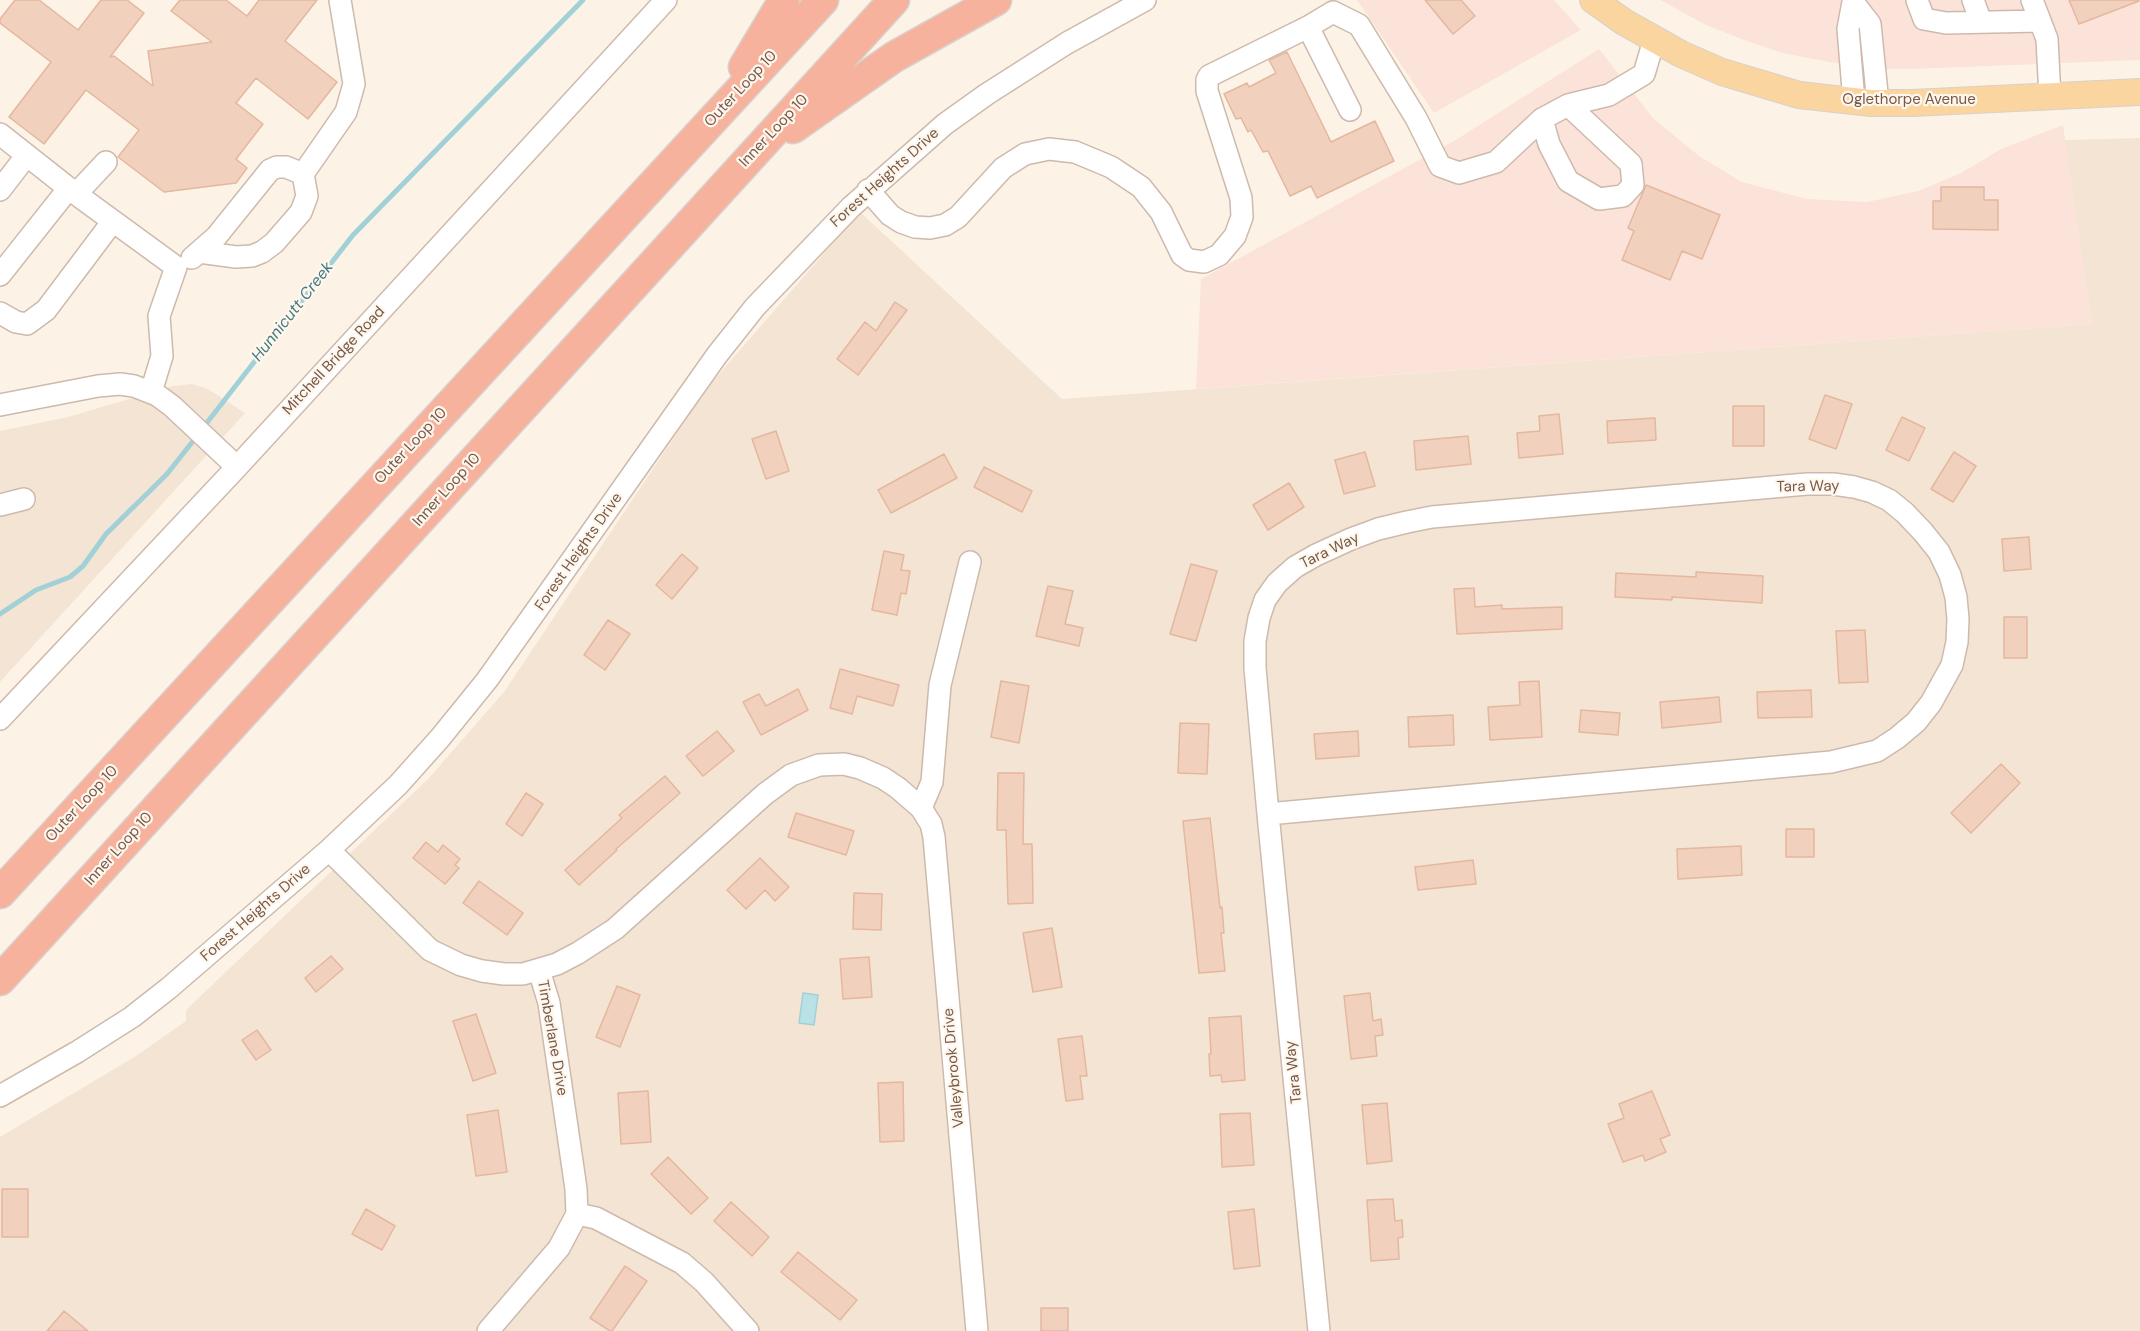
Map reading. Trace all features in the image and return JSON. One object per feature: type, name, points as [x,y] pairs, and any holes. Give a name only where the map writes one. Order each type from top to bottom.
[{"type":"highway","points":[[710,122],[784,0]]},
{"type":"highway","name":"Outer Loop 10","points":[[0,893],[823,0]]},
{"type":"highway","name":"Inner Loop 10","points":[[0,980],[894,0]]},
{"type":"highway","points":[[747,160],[894,57],[996,0]]},
{"type":"main road","name":"Oglethorpe Avenue","points":[[1593,0],[1654,40],[1722,72],[1799,95],[1866,102],[2140,92]]},
{"type":"street","points":[[199,252],[236,257],[252,256],[274,243],[301,213],[307,192],[303,174],[346,112],[354,84],[340,0]]},
{"type":"street","name":"Mitchell Bridge Road","points":[[0,719],[237,467],[666,0]]},
{"type":"street","name":"Forest Heights Drive","points":[[0,1096],[132,1017],[169,988],[329,850],[398,785],[440,738],[522,633],[717,355],[748,315],[822,235],[868,190],[945,124],[987,94],[1057,50],[1145,0]]},
{"type":"street","points":[[1917,0],[1924,19],[1946,23],[2040,21]]},
{"type":"street","points":[[1973,0],[1981,22]]},
{"type":"street","points":[[2032,0],[2047,39],[2050,97]]},
{"type":"street","points":[[1852,1],[1870,24],[1866,102]]},
{"type":"street","points":[[868,190],[890,214],[901,222],[915,227],[930,228],[945,225],[958,217],[1003,168],[1025,154],[1049,149],[1075,152],[1111,166],[1141,188],[1161,213],[1182,255],[1198,262],[1219,255],[1235,236],[1242,217],[1242,207],[1207,92],[1207,80],[1214,72],[1308,27],[1333,12],[1359,25],[1416,118],[1440,166],[1459,173],[1496,162],[1542,119],[1568,105],[1609,95],[1644,74],[1654,40]]},
{"type":"street","points":[[1308,27],[1350,110]]},
{"type":"street","points":[[1542,119],[1549,144],[1568,181],[1599,199],[1623,196],[1633,185],[1631,164],[1568,105]]},
{"type":"street","points":[[0,134],[72,191],[176,267]]},
{"type":"street","points":[[0,190],[27,155]]},
{"type":"street","points":[[0,275],[72,191],[106,162]]},
{"type":"street","points":[[151,392],[162,356],[159,316],[176,267],[216,237],[270,170],[286,167],[303,174]]},
{"type":"street","points":[[0,313],[16,322],[27,324],[46,310],[113,221]]},
{"type":"street","points":[[0,405],[98,386],[120,384],[134,386],[151,392],[172,406],[237,467]]},
{"type":"street","name":"Tara Way","points":[[1268,814],[1831,762],[1877,751],[1916,722],[1932,703],[1952,665],[1957,642],[1958,619],[1956,597],[1950,575],[1938,552],[1923,532],[1889,500],[1872,492],[1833,484],[1807,484],[1432,517],[1378,529],[1342,543],[1295,567],[1277,583],[1265,600],[1257,629],[1255,668],[1268,814],[1319,1331]]},
{"type":"street","points":[[0,505],[24,499]]},
{"type":"street","points":[[921,808],[932,782],[940,686],[970,562]]},
{"type":"street","name":"Valleybrook Drive","points":[[539,970],[578,953],[615,929],[765,794],[791,775],[819,765],[844,764],[860,768],[882,778],[921,808],[931,824],[934,837],[977,1331]]},
{"type":"street","name":"Timberlane Drive","points":[[329,850],[430,950],[461,965],[482,971],[523,974],[539,970],[549,1003],[576,1189],[577,1214]]},
{"type":"street","points":[[488,1331],[559,1248],[577,1214],[596,1218],[682,1263],[704,1282],[747,1331]]},
{"type":"shaded area","points":[[1357,0],[1554,0],[1581,30],[1434,113]]},
{"type":"shaded area","points":[[1660,0],[2140,0],[2140,60],[1914,69],[1851,66],[1782,53],[1744,40],[1706,25]]},
{"type":"shaded area","points":[[1599,49],[1653,118],[1699,156],[1742,182],[1807,199],[1867,202],[1918,191],[1961,173],[2001,149],[2063,125],[2092,324],[1196,389],[1201,279],[1454,141]]},
{"type":"shaded area","points":[[2140,138],[2140,1331],[0,1331],[0,1137],[136,1056],[186,1021],[186,1010],[428,779],[504,692],[707,388],[860,212],[1062,399],[2092,324],[2064,140]]},
{"type":"shaded area","points":[[192,384],[208,389],[245,413],[0,682],[0,431],[68,417],[173,386]]},
{"type":"water","points":[[803,993],[818,995],[814,1025],[799,1023]]},
{"type":"building","points":[[15,0],[39,0],[78,30],[101,0],[127,0],[144,13],[110,57],[114,56],[153,86],[148,51],[212,42],[171,11],[180,0],[226,0],[247,16],[259,0],[317,0],[285,41],[337,82],[308,119],[256,78],[236,103],[263,124],[236,159],[247,168],[236,183],[164,192],[118,157],[139,130],[86,90],[44,144],[9,117],[51,62],[0,23],[0,19]]},
{"type":"building","points":[[1425,0],[1461,0],[1475,16],[1453,34]]},
{"type":"building","points":[[2069,0],[2138,0],[2139,1],[2079,24]]},
{"type":"building","points":[[1287,52],[1331,142],[1375,121],[1394,161],[1317,198],[1311,186],[1290,196],[1268,151],[1263,152],[1251,130],[1248,132],[1241,118],[1236,119],[1224,94],[1247,83],[1249,87],[1276,73],[1269,60]]},
{"type":"building","points":[[1646,185],[1720,215],[1702,259],[1682,251],[1670,280],[1622,260],[1634,231],[1628,228]]},
{"type":"building","points":[[1941,187],[1984,187],[1984,200],[1998,200],[1998,230],[1933,229],[1933,201],[1941,201]]},
{"type":"building","points":[[895,302],[907,310],[858,375],[837,359],[865,322],[876,331]]},
{"type":"building","points":[[1825,395],[1852,404],[1836,449],[1809,439]]},
{"type":"building","points":[[1733,406],[1764,406],[1764,446],[1733,446]]},
{"type":"building","points":[[1559,414],[1563,454],[1519,458],[1517,433],[1540,431],[1539,416]]},
{"type":"building","points":[[1902,417],[1925,428],[1909,461],[1886,450]]},
{"type":"building","points":[[1655,418],[1656,440],[1608,443],[1607,421]]},
{"type":"building","points":[[776,431],[789,471],[766,479],[752,439]]},
{"type":"building","points":[[1468,436],[1471,464],[1416,470],[1414,441]]},
{"type":"building","points":[[1365,452],[1375,486],[1344,494],[1335,460]]},
{"type":"building","points":[[1954,452],[1976,466],[1953,502],[1931,489]]},
{"type":"building","points":[[944,454],[957,478],[891,513],[878,490]]},
{"type":"building","points":[[984,467],[1032,491],[1022,512],[974,487]]},
{"type":"building","points":[[1289,483],[1304,507],[1268,530],[1253,505]]},
{"type":"building","points":[[2029,537],[2031,569],[2004,571],[2002,539]]},
{"type":"building","points":[[884,551],[904,555],[901,570],[910,571],[906,594],[901,593],[897,615],[872,610]]},
{"type":"building","points":[[682,554],[698,568],[672,599],[656,585]]},
{"type":"building","points":[[1191,564],[1217,571],[1196,641],[1170,634]]},
{"type":"building","points":[[1696,572],[1763,576],[1762,603],[1672,597],[1672,600],[1615,597],[1616,573],[1696,577]]},
{"type":"building","points":[[1048,586],[1073,591],[1065,624],[1083,628],[1079,646],[1036,636]]},
{"type":"building","points":[[1474,588],[1475,607],[1502,605],[1502,609],[1562,607],[1562,629],[1457,634],[1454,589]]},
{"type":"building","points":[[2004,617],[2027,617],[2027,658],[2004,658]]},
{"type":"building","points":[[608,620],[630,634],[605,670],[584,655]]},
{"type":"building","points":[[1865,630],[1868,682],[1839,683],[1836,631]]},
{"type":"building","points":[[840,669],[899,685],[893,706],[857,696],[852,714],[830,708]]},
{"type":"building","points":[[1001,681],[1029,686],[1019,743],[991,737]]},
{"type":"building","points":[[1539,681],[1542,737],[1490,740],[1488,707],[1520,705],[1519,682]]},
{"type":"building","points":[[798,689],[808,710],[761,735],[743,702],[759,694],[766,706]]},
{"type":"building","points":[[1811,690],[1812,717],[1758,718],[1757,692]]},
{"type":"building","points":[[1719,697],[1721,722],[1662,728],[1660,702]]},
{"type":"building","points":[[1581,710],[1620,713],[1618,735],[1579,732]]},
{"type":"building","points":[[1453,715],[1454,745],[1409,747],[1408,717]]},
{"type":"building","points":[[1180,723],[1209,724],[1207,774],[1178,773]]},
{"type":"building","points":[[717,731],[734,751],[703,776],[686,756]]},
{"type":"building","points":[[1358,731],[1359,756],[1316,759],[1314,734]]},
{"type":"building","points":[[2001,764],[2020,783],[1971,833],[1951,813]]},
{"type":"building","points":[[998,773],[1024,773],[1023,844],[1032,844],[1033,903],[1008,904],[1006,830],[997,830]]},
{"type":"building","points":[[665,776],[680,793],[579,885],[565,870],[622,818],[619,815]]},
{"type":"building","points":[[526,793],[543,804],[522,836],[506,824]]},
{"type":"building","points":[[796,813],[854,831],[846,855],[788,837]]},
{"type":"building","points":[[1210,818],[1220,908],[1222,907],[1224,933],[1221,933],[1225,971],[1199,973],[1183,821]]},
{"type":"building","points":[[1786,829],[1814,829],[1814,857],[1786,857]]},
{"type":"building","points":[[426,842],[438,852],[443,845],[460,859],[455,865],[459,868],[445,884],[413,858]]},
{"type":"building","points":[[1741,846],[1742,875],[1678,879],[1677,849]]},
{"type":"building","points":[[760,858],[789,887],[775,901],[765,890],[746,909],[727,890]]},
{"type":"building","points":[[1473,860],[1476,884],[1418,890],[1415,867]]},
{"type":"building","points":[[479,881],[523,913],[507,935],[463,903]]},
{"type":"building","points":[[854,893],[882,894],[881,930],[853,929]]},
{"type":"building","points":[[1052,928],[1062,987],[1033,992],[1023,933]]},
{"type":"building","points":[[331,956],[343,969],[316,992],[305,978]]},
{"type":"building","points":[[869,957],[872,997],[843,999],[840,959]]},
{"type":"building","points":[[617,986],[640,995],[620,1047],[596,1037]]},
{"type":"building","points":[[1370,993],[1373,1021],[1381,1019],[1383,1035],[1375,1036],[1377,1056],[1351,1059],[1344,996]]},
{"type":"building","points":[[476,1014],[496,1073],[473,1081],[453,1021]]},
{"type":"building","points":[[1241,1016],[1245,1080],[1222,1082],[1221,1075],[1210,1076],[1209,1018]]},
{"type":"building","points":[[257,1030],[271,1050],[256,1060],[242,1040]]},
{"type":"building","points":[[1082,1036],[1087,1076],[1080,1076],[1083,1099],[1066,1101],[1058,1039]]},
{"type":"building","points":[[903,1082],[904,1141],[880,1142],[878,1083]]},
{"type":"building","points":[[648,1091],[651,1142],[621,1144],[618,1093]]},
{"type":"building","points":[[1652,1091],[1670,1135],[1660,1139],[1666,1152],[1645,1161],[1643,1155],[1623,1162],[1608,1124],[1624,1118],[1619,1104]]},
{"type":"building","points":[[1387,1103],[1392,1161],[1367,1164],[1362,1105]]},
{"type":"building","points":[[498,1110],[507,1172],[476,1176],[467,1115]]},
{"type":"building","points":[[1250,1113],[1254,1165],[1222,1167],[1220,1114]]},
{"type":"building","points":[[668,1157],[708,1198],[691,1214],[651,1174]]},
{"type":"building","points":[[2,1189],[28,1189],[28,1237],[2,1237]]},
{"type":"building","points":[[1393,1199],[1395,1221],[1402,1220],[1403,1237],[1398,1238],[1399,1259],[1371,1261],[1367,1200]]},
{"type":"building","points":[[731,1202],[769,1237],[752,1256],[714,1221]]},
{"type":"building","points":[[366,1209],[395,1226],[382,1250],[352,1234]]},
{"type":"building","points":[[1254,1209],[1260,1266],[1234,1269],[1228,1212]]},
{"type":"building","points":[[798,1252],[857,1300],[840,1320],[781,1272]]},
{"type":"building","points":[[625,1266],[647,1281],[610,1331],[590,1318]]},
{"type":"building","points":[[1041,1308],[1068,1308],[1068,1331],[1041,1331]]},
{"type":"building","points":[[64,1311],[88,1331],[47,1331]]},
{"type":"waterway","name":"Hunnicutt Creek","points":[[202,429],[353,235],[583,0]]},
{"type":"waterway","name":"Hunnicutt Creek","points":[[0,614],[36,590],[70,577],[83,566],[106,534],[167,474],[197,436]]}]
